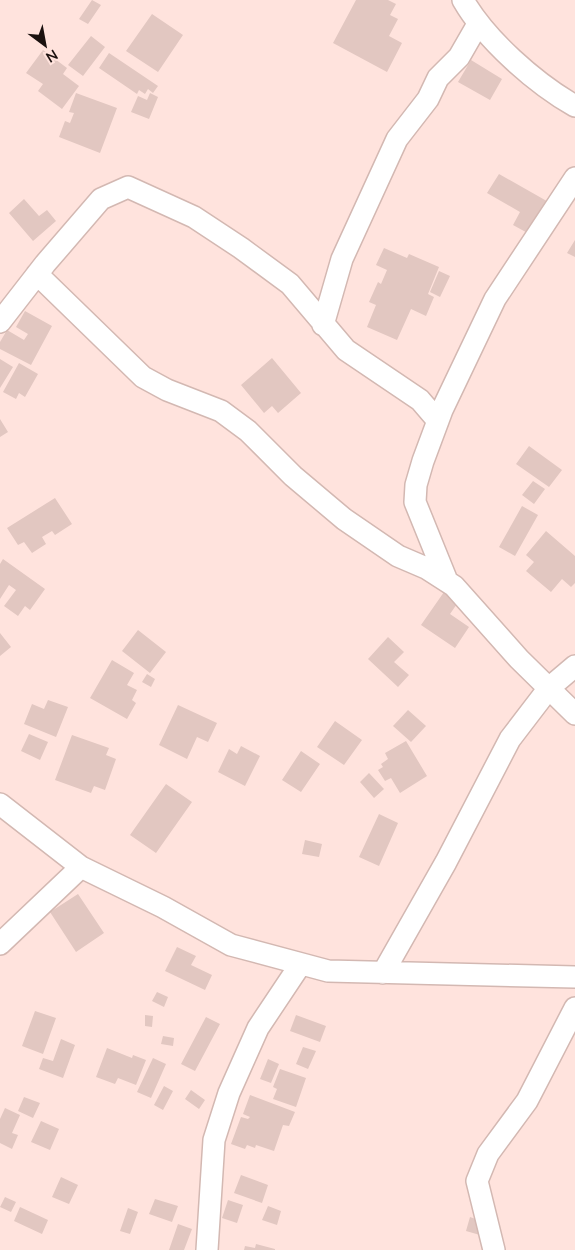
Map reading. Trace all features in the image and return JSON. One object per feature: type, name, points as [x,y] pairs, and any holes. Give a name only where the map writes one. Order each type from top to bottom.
[{"type":"street","points":[[463,0],[478,24],[502,50],[575,106]]},
{"type":"street","points":[[323,325],[342,259],[397,139],[428,99],[438,78],[459,57],[478,24]]},
{"type":"street","points":[[448,582],[415,502],[416,485],[423,461],[438,421],[495,299],[575,178]]},
{"type":"street","points":[[0,322],[37,274],[101,199],[128,187],[194,217],[242,248],[290,284],[346,350],[420,400],[438,421]]},
{"type":"street","points":[[37,274],[143,377],[167,390],[221,411],[248,432],[294,476],[344,519],[398,556],[426,568],[448,582],[575,714]]},
{"type":"street","points":[[383,973],[446,862],[510,739],[549,688],[575,666]]},
{"type":"street","points":[[0,804],[12,811],[80,867],[163,907],[231,945],[328,971],[575,977]]},
{"type":"street","points":[[0,944],[80,867]]},
{"type":"street","points":[[207,1250],[214,1140],[229,1093],[258,1028],[300,965]]},
{"type":"street","points":[[494,1250],[477,1181],[488,1154],[527,1101],[575,1008]]},
{"type":"building","points":[[92,0],[101,5],[88,24],[79,19]]},
{"type":"building","points":[[356,0],[388,0],[396,4],[390,15],[398,19],[389,36],[402,43],[387,72],[333,43]]},
{"type":"building","points":[[152,14],[183,35],[158,72],[126,51]]},
{"type":"building","points":[[91,36],[105,47],[83,76],[68,65]]},
{"type":"building","points":[[43,50],[67,68],[63,74],[79,86],[62,109],[38,91],[43,84],[26,73]]},
{"type":"building","points":[[109,53],[158,86],[153,93],[148,89],[145,94],[139,90],[137,94],[99,68]]},
{"type":"building","points":[[471,60],[502,79],[490,100],[458,82]]},
{"type":"building","points":[[76,93],[117,108],[100,153],[59,137],[65,121],[70,123],[74,113],[69,112]]},
{"type":"building","points":[[150,93],[158,97],[149,119],[131,112],[138,96],[147,100]]},
{"type":"building","points":[[499,174],[552,204],[533,236],[513,225],[520,212],[487,193]]},
{"type":"building","points":[[24,199],[39,216],[47,210],[56,221],[33,241],[9,213]]},
{"type":"building","points":[[575,240],[575,257],[567,253]]},
{"type":"building","points":[[384,248],[407,258],[409,254],[439,267],[428,294],[434,297],[426,316],[411,309],[397,340],[367,327],[376,305],[369,302],[378,282],[381,284],[387,270],[376,265]]},
{"type":"building","points":[[439,271],[450,276],[440,297],[430,292]]},
{"type":"building","points":[[25,311],[52,326],[31,365],[0,349],[0,342],[7,330],[24,340],[28,334],[16,327]]},
{"type":"building","points":[[272,358],[301,393],[278,413],[272,406],[264,413],[241,385]]},
{"type":"building","points":[[0,359],[13,367],[0,388]]},
{"type":"building","points":[[19,363],[38,374],[25,397],[19,393],[16,399],[3,392]]},
{"type":"building","points":[[0,419],[8,432],[0,437]]},
{"type":"building","points":[[529,446],[562,470],[549,487],[516,464]]},
{"type":"building","points":[[533,481],[545,489],[534,504],[522,495]]},
{"type":"building","points":[[55,498],[72,524],[55,535],[52,531],[42,537],[46,544],[32,553],[24,542],[18,545],[7,528]]},
{"type":"building","points":[[522,506],[538,515],[515,556],[499,547]]},
{"type":"building","points":[[546,531],[575,556],[575,583],[571,587],[562,579],[551,592],[526,571],[534,562],[526,555]]},
{"type":"building","points":[[3,559],[45,589],[30,610],[25,606],[18,616],[4,606],[16,590],[9,585],[0,599],[0,564]]},
{"type":"building","points":[[444,592],[459,601],[450,614],[469,627],[455,648],[421,625]]},
{"type":"building","points":[[138,630],[166,652],[150,673],[122,651]]},
{"type":"building","points":[[0,633],[11,647],[0,656]]},
{"type":"building","points":[[388,637],[404,652],[394,662],[409,675],[398,687],[368,659]]},
{"type":"building","points":[[112,660],[134,673],[127,685],[137,690],[132,700],[136,703],[127,719],[90,698]]},
{"type":"building","points":[[147,674],[155,679],[151,687],[142,682]]},
{"type":"building","points":[[48,700],[68,707],[56,737],[24,724],[32,704],[44,709]]},
{"type":"building","points":[[178,705],[217,723],[208,742],[197,737],[187,759],[159,745]]},
{"type":"building","points":[[408,710],[426,726],[411,742],[393,726]]},
{"type":"building","points":[[335,721],[362,740],[344,765],[317,747]]},
{"type":"building","points":[[29,734],[48,742],[40,760],[21,751]]},
{"type":"building","points":[[72,735],[109,748],[106,755],[116,759],[105,790],[94,786],[91,793],[55,780]]},
{"type":"building","points":[[406,741],[427,776],[400,793],[391,778],[385,781],[378,770],[383,767],[381,764],[388,759],[385,753]]},
{"type":"building","points":[[241,746],[260,756],[245,786],[218,772],[229,749],[237,754]]},
{"type":"building","points":[[301,751],[320,764],[301,792],[282,780]]},
{"type":"building","points":[[369,773],[384,789],[374,798],[360,782]]},
{"type":"building","points":[[166,784],[192,802],[156,853],[130,835]]},
{"type":"building","points":[[379,814],[398,823],[379,866],[359,857]]},
{"type":"building","points":[[305,840],[322,844],[319,857],[302,854]]},
{"type":"building","points":[[78,894],[104,933],[76,952],[50,912]]},
{"type":"building","points":[[177,947],[196,956],[191,965],[212,975],[205,990],[165,971]]},
{"type":"building","points":[[157,992],[168,997],[164,1007],[152,1001]]},
{"type":"building","points":[[35,1011],[56,1018],[43,1054],[22,1046]]},
{"type":"building","points":[[145,1015],[153,1016],[152,1027],[145,1026]]},
{"type":"building","points":[[296,1015],[326,1026],[320,1042],[290,1031]]},
{"type":"building","points":[[206,1017],[220,1024],[195,1071],[181,1064]]},
{"type":"building","points":[[163,1036],[174,1038],[173,1046],[161,1044]]},
{"type":"building","points":[[61,1039],[75,1045],[63,1078],[39,1069],[43,1058],[53,1061]]},
{"type":"building","points":[[303,1047],[316,1051],[308,1069],[296,1064]]},
{"type":"building","points":[[107,1048],[132,1058],[133,1055],[146,1060],[136,1085],[118,1078],[115,1084],[96,1077]]},
{"type":"building","points":[[153,1058],[166,1064],[151,1098],[137,1092]]},
{"type":"building","points":[[268,1059],[279,1064],[271,1083],[260,1079]]},
{"type":"building","points":[[280,1069],[306,1078],[296,1107],[273,1099],[277,1089],[273,1087]]},
{"type":"building","points":[[164,1086],[173,1091],[163,1110],[154,1105]]},
{"type":"building","points":[[191,1090],[205,1100],[199,1109],[185,1099]]},
{"type":"building","points":[[250,1095],[295,1112],[289,1126],[283,1125],[274,1151],[256,1145],[255,1148],[247,1145],[245,1149],[231,1144],[241,1117],[248,1119],[250,1117],[243,1114]]},
{"type":"building","points":[[24,1097],[40,1103],[33,1118],[18,1111]]},
{"type":"building","points":[[5,1108],[20,1115],[12,1133],[18,1135],[12,1149],[0,1143],[0,1119]]},
{"type":"building","points":[[41,1121],[59,1129],[50,1150],[31,1142]]},
{"type":"building","points":[[241,1175],[268,1185],[262,1203],[234,1193]]},
{"type":"building","points":[[61,1177],[78,1185],[69,1204],[52,1197]]},
{"type":"building","points":[[5,1197],[16,1202],[11,1212],[0,1207]]},
{"type":"building","points":[[155,1199],[178,1206],[172,1222],[149,1214]]},
{"type":"building","points":[[228,1200],[243,1205],[237,1223],[222,1218]]},
{"type":"building","points":[[268,1206],[281,1211],[277,1225],[262,1220]]},
{"type":"building","points":[[20,1207],[48,1220],[42,1234],[14,1221]]},
{"type":"building","points":[[128,1208],[138,1212],[130,1234],[120,1231]]},
{"type":"building","points":[[470,1217],[484,1222],[480,1235],[466,1231]]},
{"type":"building","points":[[178,1224],[192,1229],[184,1250],[169,1250]]},
{"type":"building","points":[[256,1244],[275,1250],[244,1250],[245,1246],[255,1248]]}]
